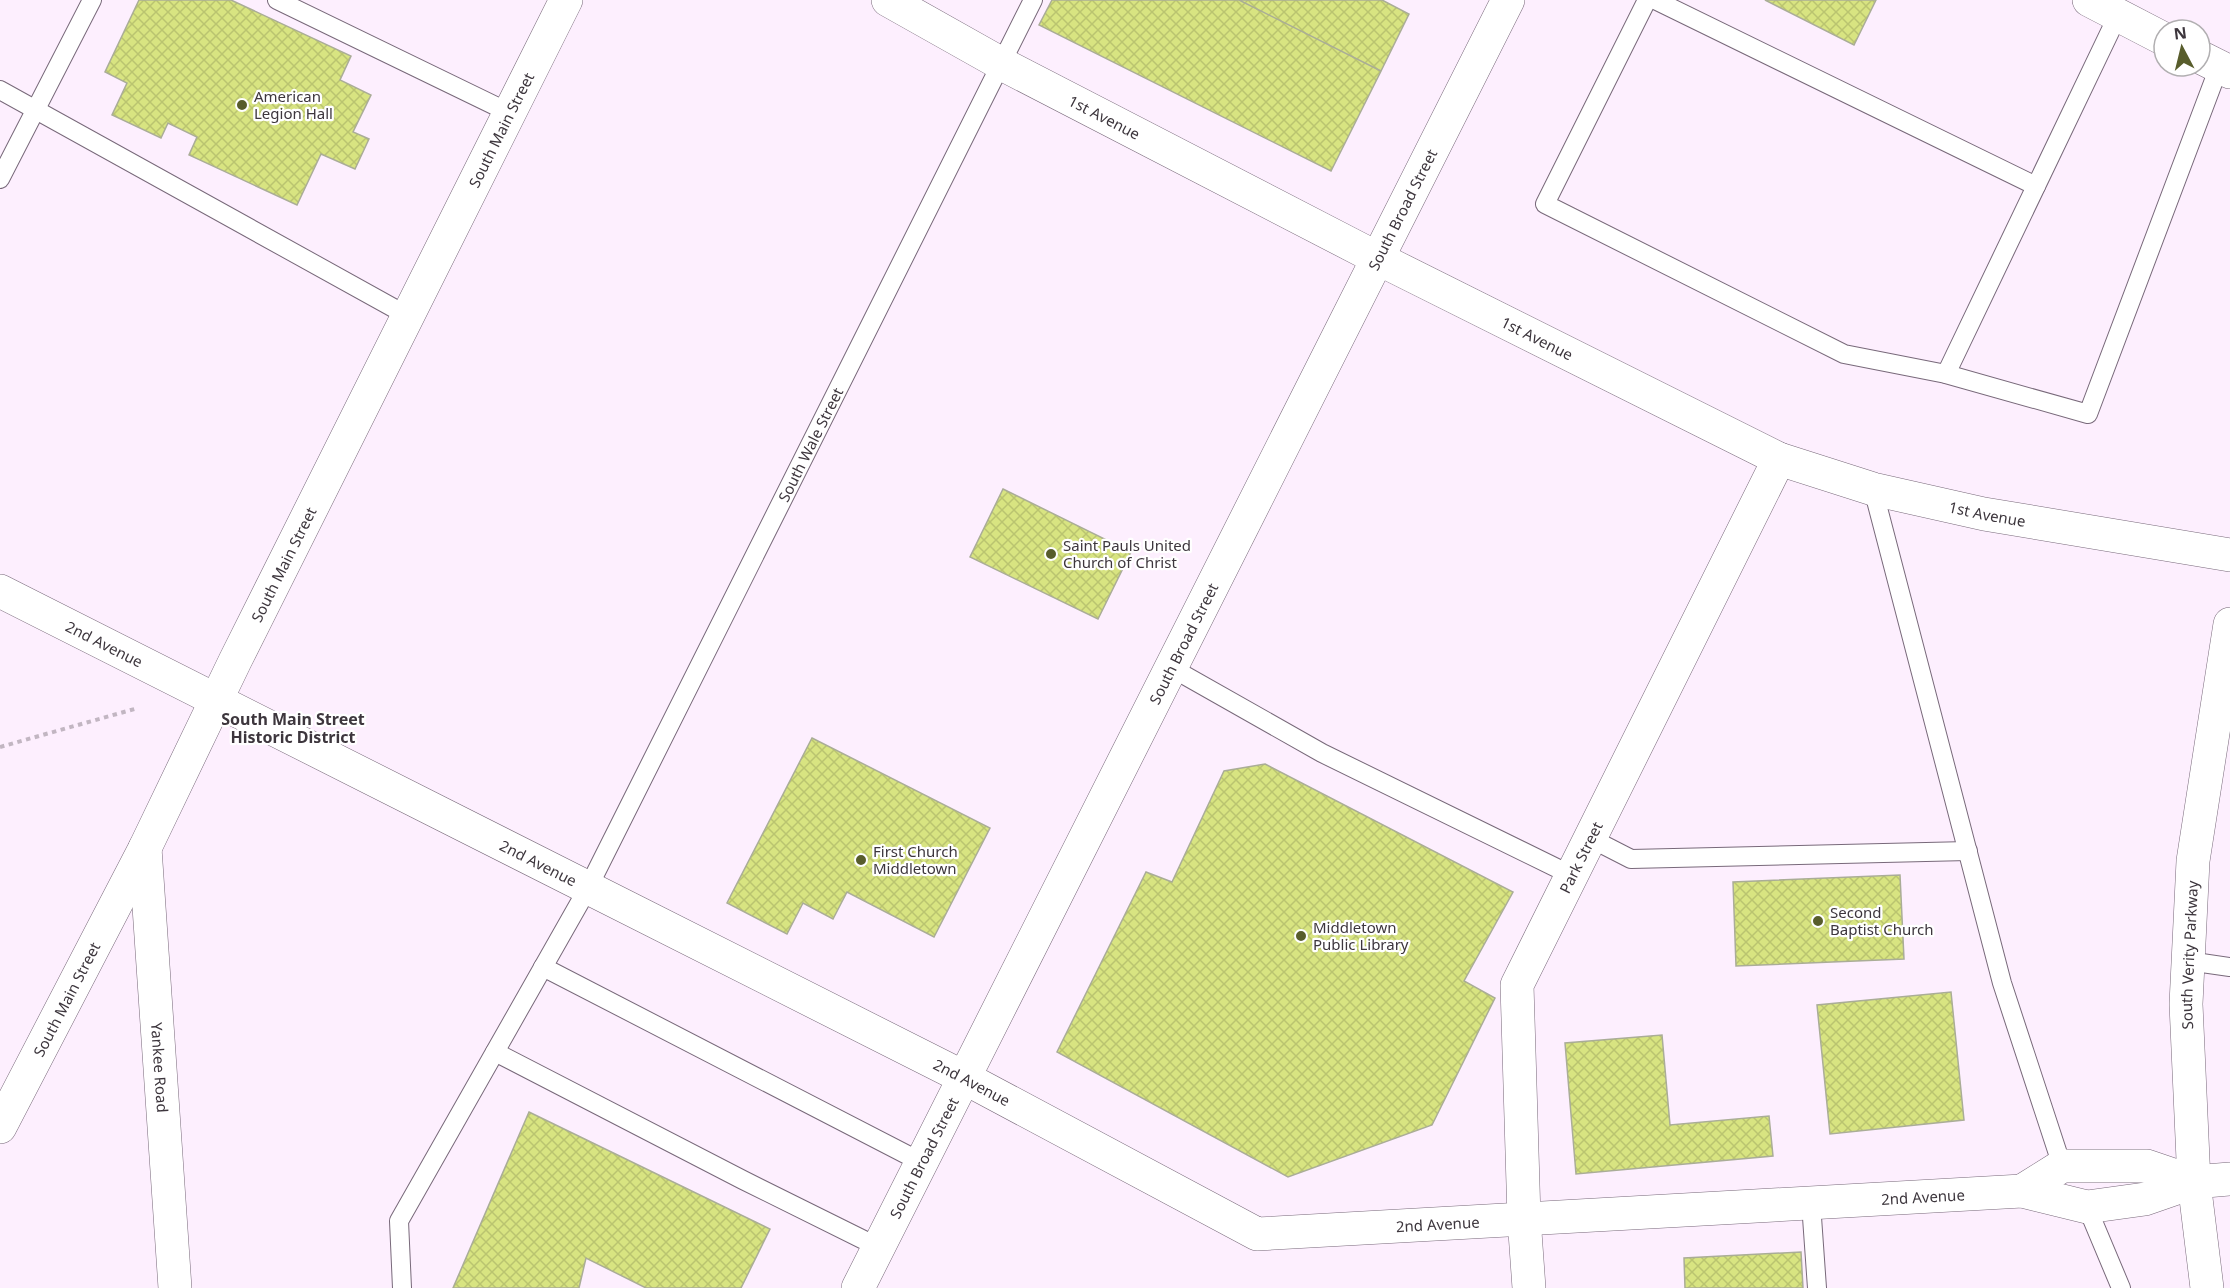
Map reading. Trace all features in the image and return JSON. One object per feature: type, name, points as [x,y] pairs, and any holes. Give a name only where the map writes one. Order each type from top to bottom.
[{"type":"street","name":"South Main Street","points":[[0,1127],[145,848],[216,700],[566,0]]},
{"type":"street","name":"1st Avenue","points":[[888,0],[1000,63],[1377,258],[1779,459],[1874,489],[1984,514],[2230,555]]},
{"type":"street","name":"South Broad Street","points":[[858,1288],[1508,0]]},
{"type":"street","points":[[2089,0],[2152,33]]},
{"type":"street","name":"Park Street","points":[[1530,1288],[1524,1218],[1517,985],[1779,459]]},
{"type":"street","name":"2nd Avenue","points":[[0,591],[963,1077],[1257,1234],[2022,1191],[2087,1207],[2145,1199],[2194,1182],[2230,1179]]},
{"type":"street","name":"South Verity Parkway","points":[[2207,1288],[2194,1182],[2186,1004],[2193,861],[2230,624]]},
{"type":"street","name":"Yankee Road","points":[[145,848],[175,1288]]},
{"type":"street","name":"2nd Avenue","points":[[2022,1191],[2062,1166],[2147,1166],[2194,1182]]},
{"type":"lane","points":[[0,179],[92,0]]},
{"type":"lane","points":[[277,0],[510,113]]},
{"type":"lane","name":"South Wale Street","points":[[402,1288],[399,1221],[588,888],[1033,0]]},
{"type":"lane","points":[[1647,0],[1545,204],[1844,354],[1946,374],[2088,414],[2216,65]]},
{"type":"lane","points":[[1655,0],[2036,186]]},
{"type":"lane","points":[[1946,374],[2118,15]]},
{"type":"lane","points":[[0,90],[408,316]]},
{"type":"lane","points":[[1874,489],[2002,983],[2062,1166]]},
{"type":"lane","points":[[1170,667],[1322,753],[1571,875]]},
{"type":"lane","points":[[1590,838],[1631,859],[1968,851]]},
{"type":"lane","points":[[2188,961],[2230,967]]},
{"type":"lane","points":[[543,967],[921,1162]]},
{"type":"lane","points":[[495,1052],[878,1247]]},
{"type":"lane","points":[[1811,1203],[1817,1288]]},
{"type":"lane","points":[[2087,1207],[2121,1288]]},
{"type":"path","points":[[0,747],[138,708]]},
{"type":"building","name":"American Legion Hall","points":[[139,0],[231,0],[351,56],[340,80],[371,95],[353,132],[369,139],[355,169],[321,154],[297,205],[189,155],[197,137],[168,123],[161,138],[112,115],[127,83],[105,72]]},
{"type":"building","points":[[1052,0],[1239,0],[1381,71],[1331,171],[1039,25]]},
{"type":"building","points":[[1239,0],[1382,0],[1409,14],[1381,71]]},
{"type":"building","points":[[1765,0],[1876,0],[1854,45]]},
{"type":"building","name":"Saint Pauls United Church of Christ","points":[[1003,489],[1131,552],[1098,619],[970,557]]},
{"type":"building","name":"First Church Middletown","points":[[812,738],[990,828],[934,937],[847,892],[833,919],[803,903],[787,934],[727,903]]},
{"type":"building","name":"Middletown Public Library","points":[[1265,764],[1513,892],[1464,981],[1495,998],[1432,1125],[1288,1177],[1057,1052],[1146,872],[1172,882],[1224,771]]},
{"type":"building","name":"Second Baptist Church","points":[[1900,875],[1904,959],[1736,966],[1733,882]]},
{"type":"building","points":[[1951,992],[1964,1120],[1830,1134],[1817,1005]]},
{"type":"building","points":[[1662,1035],[1670,1125],[1769,1116],[1773,1156],[1576,1174],[1565,1043]]},
{"type":"building","points":[[529,1112],[770,1229],[741,1288],[646,1288],[586,1258],[579,1288],[453,1288]]},
{"type":"building","points":[[1801,1252],[1803,1288],[1685,1288],[1684,1258]]},
{"type":"place","name":"American Legion Hall","points":[[242,105]]},
{"type":"place","name":"Saint Pauls United Church of Christ","points":[[1051,554]]},
{"type":"place","name":"First Church Middletown","points":[[861,860]]},
{"type":"place","name":"Second Baptist Church","points":[[1818,921]]},
{"type":"place","name":"Middletown Public Library","points":[[1301,936]]},
{"type":"district","name":"South Main Street Historic District","points":[[293,728]]}]
